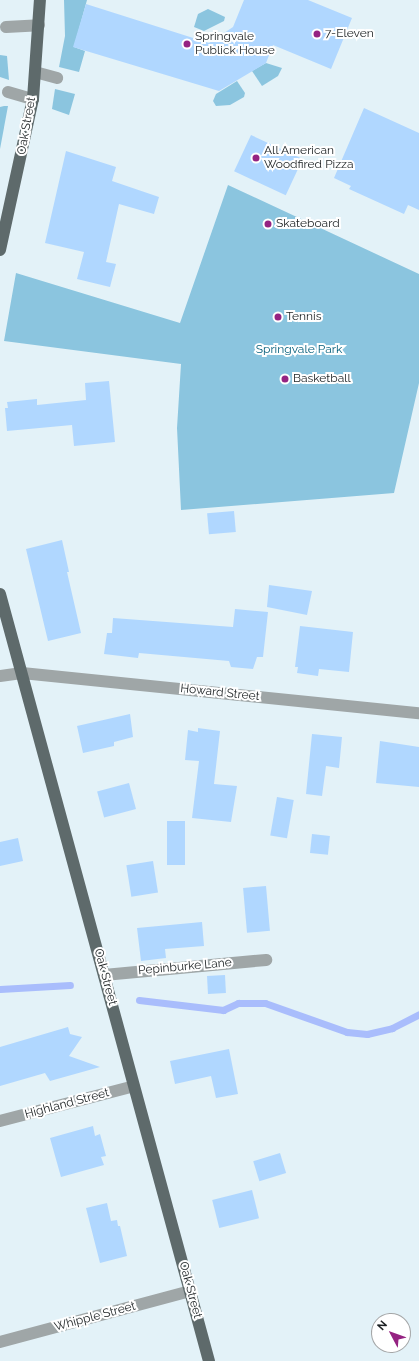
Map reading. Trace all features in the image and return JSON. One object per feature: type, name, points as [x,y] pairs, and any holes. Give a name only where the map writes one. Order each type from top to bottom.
[{"type":"main road","name":"Oak Street","points":[[0,250],[32,99],[40,0]]},
{"type":"main road","name":"Oak Street","points":[[0,594],[210,1361]]},
{"type":"street","points":[[6,27],[39,25]]},
{"type":"street","points":[[35,72],[57,78]]},
{"type":"street","points":[[8,92],[32,99]]},
{"type":"street","name":"Howard Street","points":[[0,676],[22,673],[419,713]]},
{"type":"street","name":"Pepinburke Lane","points":[[104,974],[266,960]]},
{"type":"street","name":"Highland Street","points":[[0,1121],[134,1086]]},
{"type":"street","name":"Whipple Street","points":[[0,1342],[190,1291]]},
{"type":"green space","points":[[64,0],[87,0],[74,47],[85,51],[79,72],[59,67],[65,36]]},
{"type":"green space","points":[[208,9],[225,17],[224,21],[204,31],[194,27],[198,14]]},
{"type":"green space","points":[[0,55],[7,56],[9,80],[0,77]]},
{"type":"green space","points":[[266,63],[282,68],[278,76],[262,86],[252,71]]},
{"type":"green space","points":[[237,81],[245,93],[244,97],[230,105],[216,106],[213,101],[216,94]]},
{"type":"green space","points":[[55,89],[75,94],[69,115],[52,109]]},
{"type":"green space","points":[[8,106],[0,149],[0,107]]},
{"type":"green space","name":"Springvale Park","points":[[228,185],[419,274],[419,383],[394,493],[181,510],[177,428],[181,364],[4,341],[16,273],[180,323]]},
{"type":"building","points":[[244,0],[308,0],[352,18],[331,69],[273,45],[266,63],[219,91],[73,47],[86,4],[209,43],[233,27]]},
{"type":"building","points":[[364,108],[419,133],[419,210],[408,205],[404,214],[349,189],[351,186],[334,178]]},
{"type":"building","points":[[251,135],[303,159],[286,195],[234,171]]},
{"type":"building","points":[[66,151],[116,167],[112,181],[159,197],[154,214],[119,204],[106,262],[116,264],[110,287],[77,279],[84,252],[45,243]]},
{"type":"building","points":[[109,381],[115,442],[74,446],[72,425],[7,431],[5,408],[8,408],[7,402],[37,399],[37,405],[86,400],[85,383]]},
{"type":"building","points":[[234,511],[236,532],[209,534],[207,513]]},
{"type":"building","points":[[62,540],[69,572],[67,572],[81,633],[48,641],[26,549]]},
{"type":"building","points":[[269,585],[312,591],[307,615],[267,607]]},
{"type":"building","points":[[235,609],[268,612],[263,657],[257,657],[253,669],[231,667],[229,661],[139,653],[138,658],[104,654],[107,633],[112,633],[113,618],[233,627]]},
{"type":"building","points":[[300,626],[353,632],[349,672],[319,669],[318,676],[297,673],[298,667],[295,667]]},
{"type":"building","points":[[130,714],[133,737],[114,742],[114,746],[83,753],[77,726]]},
{"type":"building","points":[[198,728],[220,731],[214,784],[237,786],[231,822],[192,818],[199,761],[185,760],[188,730],[198,732]]},
{"type":"building","points":[[312,734],[342,737],[339,768],[326,766],[322,796],[306,794]]},
{"type":"building","points":[[380,741],[419,747],[419,787],[376,783]]},
{"type":"building","points":[[129,783],[136,809],[104,818],[97,792]]},
{"type":"building","points":[[277,797],[294,800],[287,838],[270,835]]},
{"type":"building","points":[[167,821],[185,821],[185,865],[167,865]]},
{"type":"building","points":[[312,834],[330,836],[328,855],[310,853]]},
{"type":"building","points":[[18,838],[23,861],[0,866],[0,842]]},
{"type":"building","points":[[153,861],[158,893],[131,897],[126,865]]},
{"type":"building","points":[[266,886],[270,931],[247,933],[243,888]]},
{"type":"building","points":[[202,922],[204,946],[165,949],[166,958],[141,961],[137,928]]},
{"type":"building","points":[[225,975],[226,993],[208,994],[207,976]]},
{"type":"building","points":[[68,1027],[70,1034],[82,1037],[69,1056],[100,1067],[50,1081],[45,1073],[0,1086],[0,1047]]},
{"type":"building","points":[[229,1049],[238,1094],[216,1098],[211,1076],[175,1084],[170,1061]]},
{"type":"building","points":[[93,1126],[95,1136],[100,1134],[106,1156],[101,1157],[104,1165],[61,1177],[50,1138]]},
{"type":"building","points":[[280,1153],[286,1173],[259,1181],[253,1161]]},
{"type":"building","points":[[252,1190],[259,1218],[219,1228],[212,1200]]},
{"type":"building","points":[[107,1203],[111,1221],[117,1220],[118,1226],[120,1226],[127,1256],[100,1263],[86,1208]]},
{"type":"waterway","points":[[0,989],[70,985]]},
{"type":"waterway","points":[[139,1000],[223,1010],[238,1003],[265,1003],[347,1032],[367,1034],[392,1028],[419,1014]]},
{"type":"place","name":"7-Eleven","points":[[317,34]]},
{"type":"place","name":"Springvale Publick House","points":[[187,44]]},
{"type":"place","name":"All American Woodfired Pizza","points":[[256,158]]},
{"type":"place","name":"Skateboard","points":[[268,224]]},
{"type":"place","name":"Tennis","points":[[278,317]]},
{"type":"place","name":"Basketball","points":[[285,379]]}]
